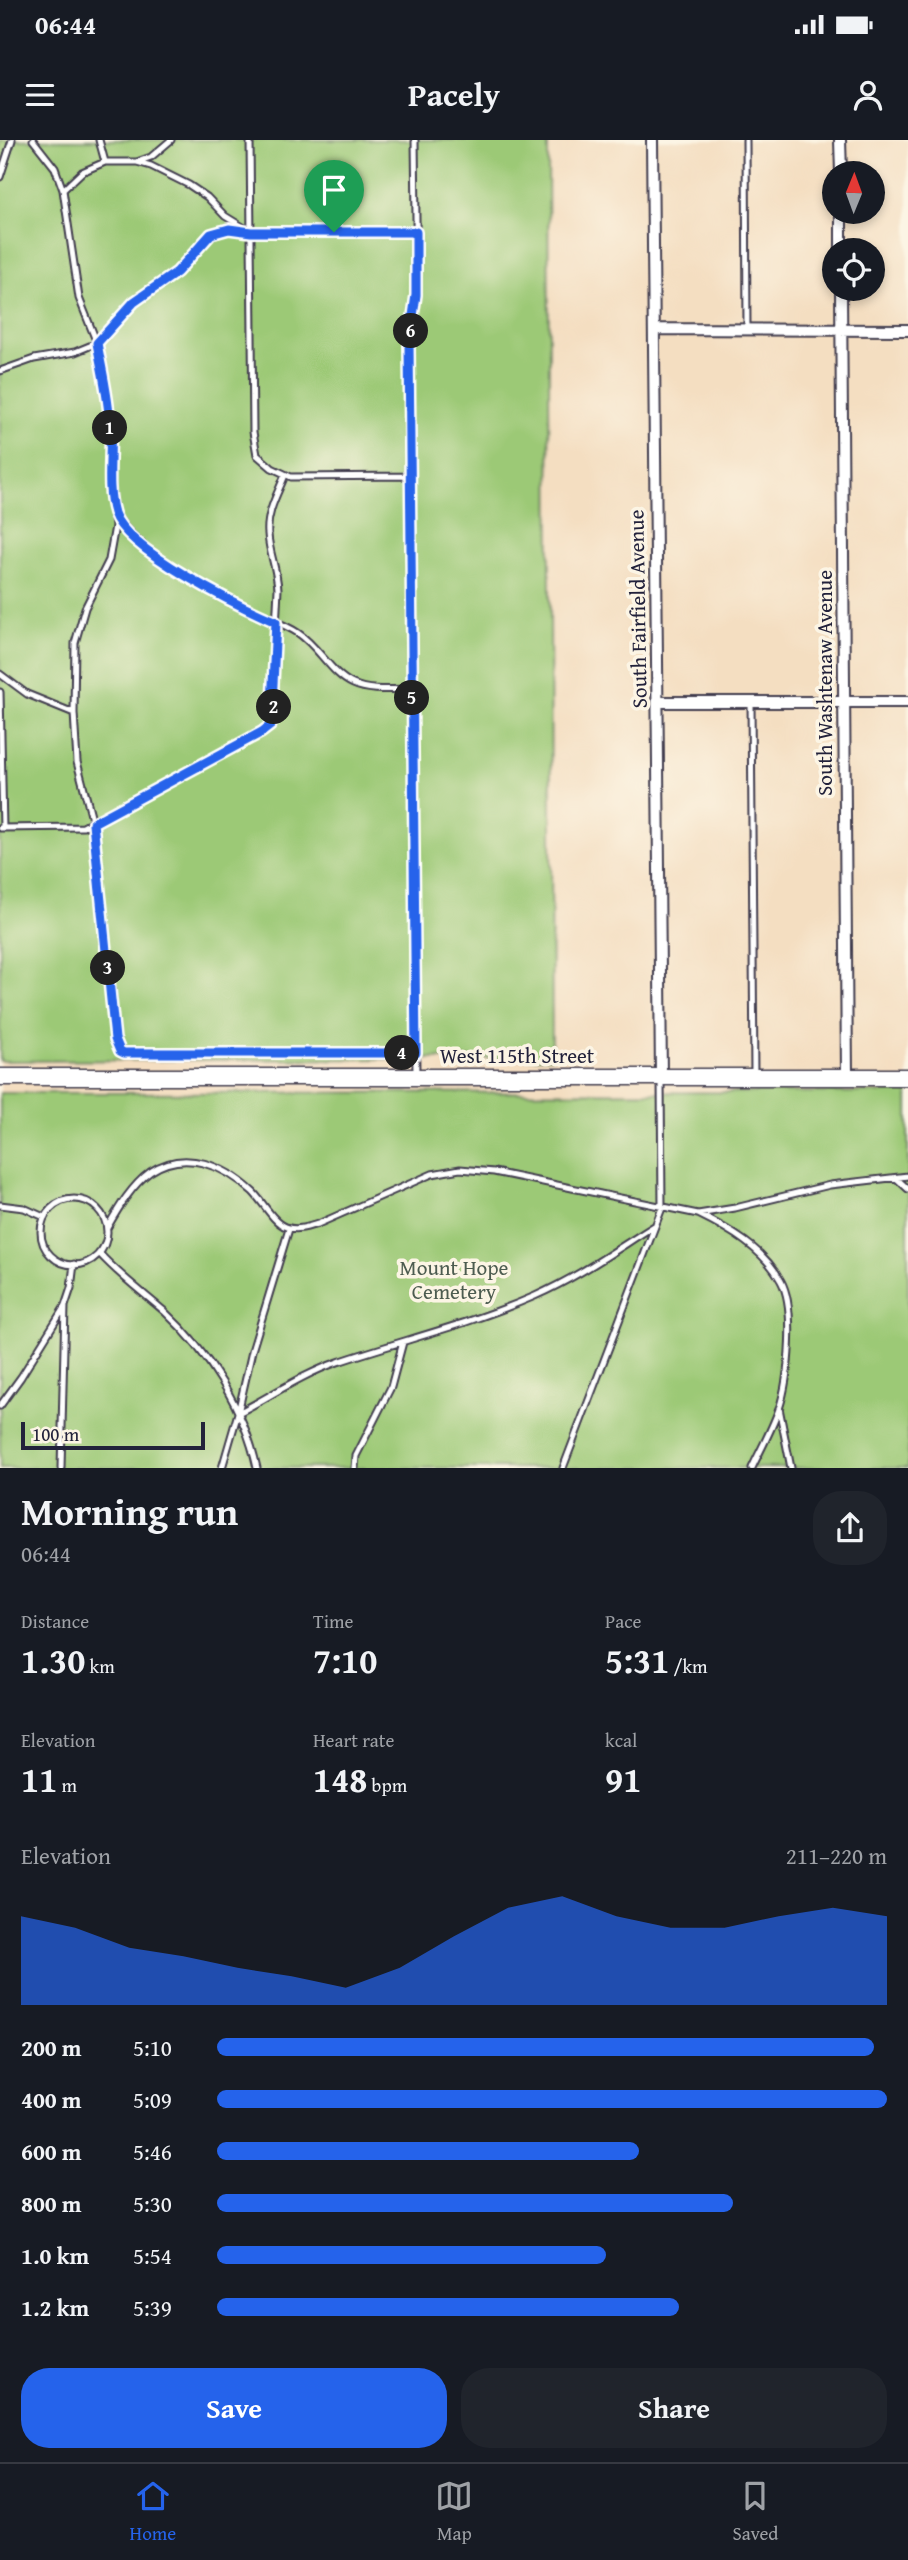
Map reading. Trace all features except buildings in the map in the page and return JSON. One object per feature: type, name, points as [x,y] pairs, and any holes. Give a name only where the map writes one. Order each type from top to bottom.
[{"type":"street","name":"South Fairfield Avenue","points":[[653,140],[661,1077]]},
{"type":"street","points":[[840,140],[841,161]]},
{"type":"street","name":"South Washtenaw Avenue","points":[[841,301],[847,1077]]},
{"type":"street","points":[[654,329],[908,330]]},
{"type":"street","points":[[658,702],[908,702]]},
{"type":"street","name":"West 115th Street","points":[[0,1077],[908,1077]]},
{"type":"lane","points":[[0,177],[12,140]]},
{"type":"lane","points":[[33,140],[55,168],[63,190],[79,298],[97,343],[108,408],[114,533],[109,559],[85,608],[75,643],[74,713],[77,762],[93,823],[115,1039],[120,1051],[416,1053]]},
{"type":"lane","points":[[99,140],[105,162]]},
{"type":"lane","points":[[137,162],[152,157],[171,140]]},
{"type":"lane","points":[[250,140],[253,441],[257,455],[285,475],[299,477],[410,476]]},
{"type":"lane","points":[[415,140],[416,295],[409,344],[416,1077]]},
{"type":"lane","points":[[746,140],[747,330]]},
{"type":"lane","points":[[63,190],[82,172],[105,162],[137,162],[189,185],[207,197],[225,216],[251,232]]},
{"type":"lane","points":[[0,371],[34,359],[75,352],[97,343],[134,302],[177,272],[211,234],[229,229],[251,232],[416,232]]},
{"type":"lane","points":[[0,692],[2,828],[74,829],[93,823],[262,732],[271,725],[276,622],[277,573],[270,548],[268,524],[285,475]]},
{"type":"lane","points":[[114,514],[135,539],[172,567],[301,635],[343,678],[368,688],[412,689]]},
{"type":"lane","points":[[0,674],[27,694],[74,713]]},
{"type":"lane","points":[[751,702],[754,1077]]},
{"type":"lane","points":[[564,1468],[662,1208],[661,1077]]},
{"type":"lane","points":[[107,1228],[98,1209],[80,1199],[59,1202],[44,1217],[41,1238],[53,1257],[63,1262],[74,1265],[92,1259],[104,1246],[107,1228],[139,1182],[151,1172],[182,1161],[197,1161],[230,1173],[256,1195],[280,1224],[289,1229],[318,1224],[432,1174],[460,1169],[494,1172],[698,1214],[723,1226],[748,1244],[769,1264],[782,1282],[788,1299],[789,1343],[779,1408],[752,1468]]},
{"type":"lane","points":[[698,1214],[830,1185],[908,1177]]},
{"type":"lane","points":[[896,1178],[908,1189]]},
{"type":"lane","points":[[0,1205],[24,1208],[44,1217]]},
{"type":"lane","points":[[239,1413],[309,1374],[337,1362],[447,1329],[534,1297],[596,1264],[654,1226]]},
{"type":"lane","points":[[222,1468],[239,1413],[252,1351],[289,1229]]},
{"type":"lane","points":[[99,1253],[115,1271],[164,1311],[188,1337],[229,1392],[254,1452],[257,1468]]},
{"type":"lane","points":[[0,1406],[65,1306],[74,1265]]},
{"type":"lane","points":[[61,1468],[65,1306]]},
{"type":"lane","points":[[355,1468],[356,1456],[391,1387],[403,1342]]},
{"type":"lane","points":[[779,1408],[791,1468]]},
{"type":"green space","points":[[0,140],[548,140],[552,1058],[0,1061]]},
{"type":"green space","name":"Mount Hope Cemetery","points":[[908,1092],[908,1468],[0,1468],[0,1093]]},
{"type":"route","points":[[229,229],[251,232],[334,232],[416,232],[416,295],[409,344],[416,1053],[124,1053],[120,1051],[115,1039],[93,823],[271,725],[276,622],[172,567],[135,539],[114,514],[108,408],[97,343],[134,302],[177,272],[211,234],[229,229]]}]
